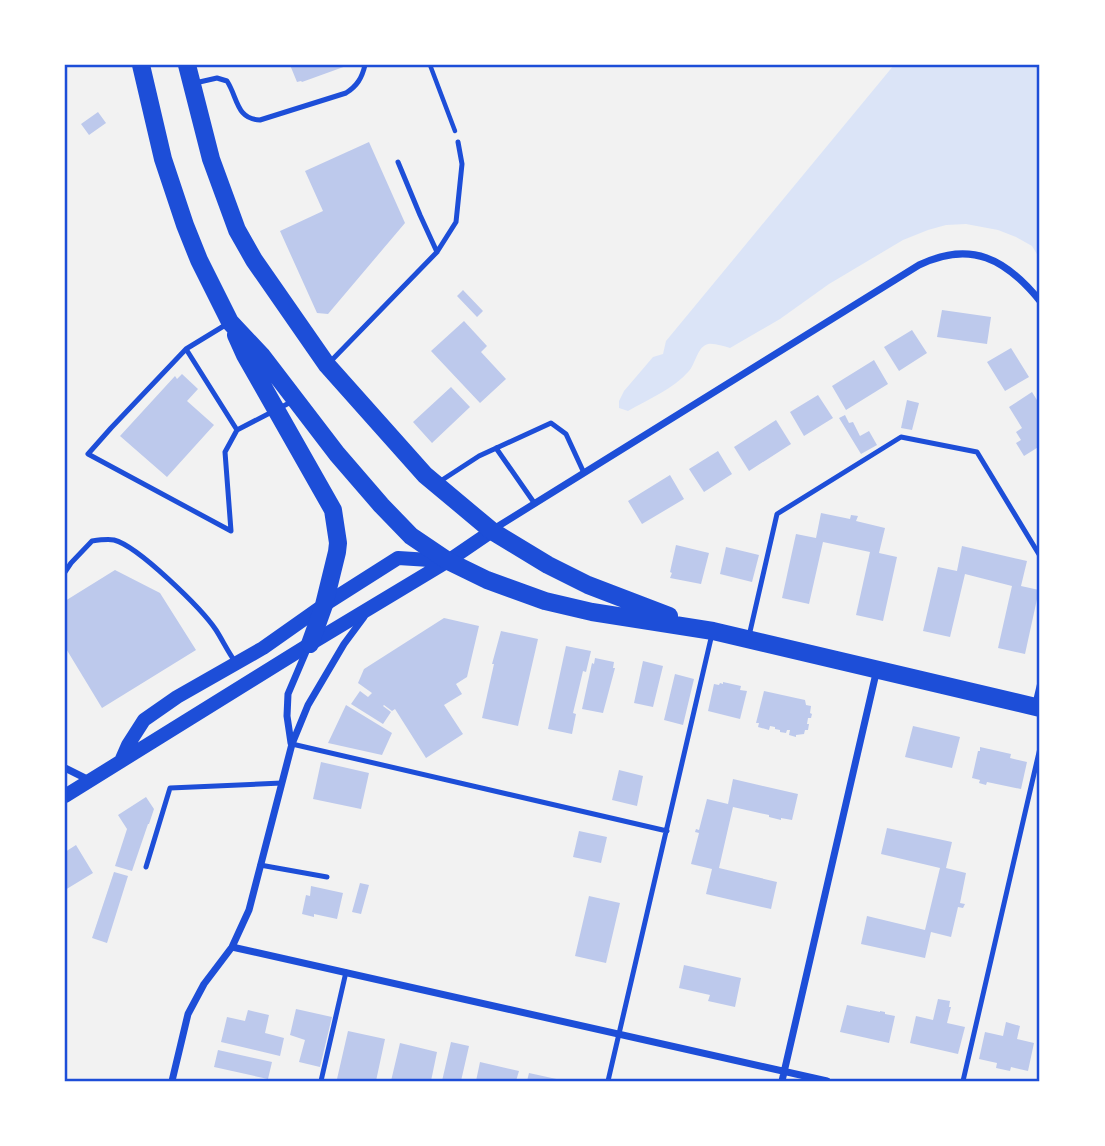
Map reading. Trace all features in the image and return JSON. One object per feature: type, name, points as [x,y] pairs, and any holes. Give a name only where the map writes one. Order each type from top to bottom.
[{"type":"main road","points":[[141,65],[163,159],[199,260],[245,355],[332,510],[338,543],[324,605],[310,644]]},
{"type":"main road","points":[[187,65],[211,159],[237,230],[260,270],[327,365],[409,458],[492,531],[548,565],[627,601],[713,631]]},
{"type":"main road","points":[[230,322],[262,356],[337,454],[411,536],[448,561],[491,582],[545,601],[593,612],[713,631],[1037,707]]},
{"type":"main road","points":[[65,796],[448,561],[492,531]]},
{"type":"main road","points":[[120,762],[144,720],[177,697],[263,648],[398,558],[448,561]]},
{"type":"street","points":[[492,531],[919,265],[936,257],[953,253],[973,254],[999,262],[1025,282],[1040,301]]},
{"type":"street","points":[[172,1081],[188,1014],[204,984],[233,947],[249,910],[292,744],[308,705],[360,621],[389,596]]},
{"type":"street","points":[[292,744],[287,716],[288,694],[310,644]]},
{"type":"street","points":[[782,1081],[877,670]]},
{"type":"street","points":[[65,768],[90,780]]},
{"type":"street","points":[[233,947],[827,1081]]},
{"type":"lane","points":[[191,84],[217,78],[227,80],[245,117],[260,120],[346,93],[360,80],[365,65]]},
{"type":"lane","points":[[327,365],[437,252],[456,222],[462,163],[458,142]]},
{"type":"lane","points":[[398,162],[437,252]]},
{"type":"lane","points":[[230,322],[186,349],[88,454],[231,531],[225,452],[237,430],[296,400]]},
{"type":"lane","points":[[186,349],[237,430]]},
{"type":"lane","points":[[436,484],[479,456],[551,423],[566,434],[584,473]]},
{"type":"lane","points":[[748,639],[777,514],[901,437],[977,453],[1040,556]]},
{"type":"lane","points":[[496,448],[535,504]]},
{"type":"lane","points":[[65,572],[92,541],[113,540],[129,547],[177,587],[215,629],[236,663]]},
{"type":"lane","points":[[608,1081],[713,631]]},
{"type":"lane","points":[[1037,707],[1040,682]]},
{"type":"lane","points":[[292,744],[667,831]]},
{"type":"lane","points":[[962,1081],[1040,748]]},
{"type":"lane","points":[[146,867],[170,788],[282,783]]},
{"type":"lane","points":[[260,865],[327,877]]},
{"type":"lane","points":[[321,1081],[346,972]]},
{"type":"path","points":[[430,65],[458,142]]},
{"type":"shaded area","points":[[894,65],[1040,65],[1040,259],[1032,246],[998,230],[966,224],[946,225],[928,230],[903,240],[829,284],[780,319],[730,348],[713,344],[704,346],[689,371],[676,383],[628,411],[619,408],[624,391],[653,357],[663,354],[666,341]]},
{"type":"building","points":[[290,65],[349,65],[297,82]]},
{"type":"building","points":[[98,112],[106,123],[89,135],[81,124]]},
{"type":"building","points":[[369,142],[405,223],[328,314],[317,313],[280,231],[323,211],[305,171]]},
{"type":"building","points":[[463,290],[483,311],[477,317],[457,296]]},
{"type":"building","points":[[942,310],[991,317],[987,344],[937,337]]},
{"type":"building","points":[[464,321],[487,346],[481,352],[506,379],[480,403],[431,351]]},
{"type":"building","points":[[912,330],[927,353],[899,371],[884,347]]},
{"type":"building","points":[[1011,348],[1029,377],[1005,391],[987,362]]},
{"type":"building","points":[[874,360],[888,384],[846,410],[832,386]]},
{"type":"building","points":[[182,374],[198,389],[187,401],[214,425],[167,477],[120,436],[175,376],[177,379]]},
{"type":"building","points":[[451,387],[470,407],[432,443],[413,422]]},
{"type":"building","points":[[1032,392],[1040,405],[1040,446],[1024,456],[1016,443],[1021,440],[1016,432],[1022,428],[1009,407]]},
{"type":"building","points":[[818,395],[833,418],[804,436],[790,412]]},
{"type":"building","points":[[907,400],[919,403],[912,430],[901,428]]},
{"type":"building","points":[[845,415],[849,423],[853,422],[860,436],[869,431],[877,445],[861,454],[839,418]]},
{"type":"building","points":[[776,420],[791,444],[749,471],[734,447]]},
{"type":"building","points":[[718,451],[732,474],[704,492],[689,469]]},
{"type":"building","points":[[670,475],[684,499],[642,524],[628,501]]},
{"type":"building","points":[[821,513],[850,519],[851,515],[858,516],[856,521],[885,528],[879,553],[897,557],[883,621],[856,615],[870,552],[823,542],[809,604],[782,598],[796,534],[816,538]]},
{"type":"building","points":[[676,545],[709,553],[701,584],[670,578]]},
{"type":"building","points":[[962,546],[1027,561],[1021,586],[1039,590],[1025,654],[998,648],[1012,586],[965,574],[950,637],[923,631],[938,567],[957,571]]},
{"type":"building","points":[[726,547],[759,555],[752,582],[720,574]]},
{"type":"building","points":[[115,570],[160,593],[196,650],[102,708],[65,647],[65,601]]},
{"type":"building","points":[[444,618],[479,626],[467,677],[456,684],[462,694],[444,705],[463,734],[426,758],[395,709],[392,711],[383,706],[391,712],[383,724],[351,704],[360,691],[368,697],[372,693],[358,683],[364,669]]},
{"type":"building","points":[[501,631],[538,639],[518,726],[482,718]]},
{"type":"building","points":[[566,646],[591,651],[586,672],[583,671],[573,713],[576,714],[572,734],[548,729]]},
{"type":"building","points":[[595,658],[614,662],[615,668],[603,713],[582,709]]},
{"type":"building","points":[[643,661],[663,666],[653,707],[634,703]]},
{"type":"building","points":[[675,674],[694,679],[683,725],[664,720]]},
{"type":"building","points":[[723,682],[741,686],[740,690],[747,691],[740,719],[708,711],[714,684]]},
{"type":"building","points":[[764,691],[805,700],[806,705],[811,706],[812,714],[811,718],[808,718],[808,730],[796,737],[789,735],[790,730],[786,733],[775,727],[770,726],[769,730],[758,727],[759,723],[756,723]]},
{"type":"building","points":[[346,705],[392,733],[382,755],[328,743]]},
{"type":"building","points":[[913,726],[960,737],[952,768],[905,757]]},
{"type":"building","points":[[980,747],[1011,754],[1010,758],[1027,762],[1021,789],[987,782],[986,785],[972,778]]},
{"type":"building","points":[[321,762],[369,773],[361,809],[313,799]]},
{"type":"building","points":[[619,770],[643,776],[637,806],[612,800]]},
{"type":"building","points":[[733,779],[798,794],[792,820],[781,820],[733,807],[719,868],[777,882],[771,909],[706,894],[712,869],[691,864],[699,833],[695,832],[696,829],[699,830],[707,799],[728,804]]},
{"type":"building","points":[[146,797],[154,809],[132,871],[115,866],[127,829],[118,815]]},
{"type":"building","points":[[887,828],[952,842],[946,868],[966,873],[960,903],[965,904],[963,908],[958,907],[951,937],[931,932],[925,958],[861,944],[867,916],[925,930],[940,868],[881,854]]},
{"type":"building","points":[[579,831],[607,837],[601,863],[573,857]]},
{"type":"building","points":[[76,845],[93,873],[65,890],[65,852]]},
{"type":"building","points":[[114,872],[128,876],[107,943],[92,938]]},
{"type":"building","points":[[360,883],[369,885],[361,914],[352,912]]},
{"type":"building","points":[[311,886],[343,893],[337,919],[302,914],[306,895],[310,896]]},
{"type":"building","points":[[589,896],[620,903],[606,963],[575,956]]},
{"type":"building","points":[[684,965],[741,978],[735,1007],[708,1001],[710,995],[679,988]]},
{"type":"building","points":[[938,999],[950,1001],[947,1023],[965,1027],[958,1054],[910,1043],[916,1016],[933,1020]]},
{"type":"building","points":[[847,1005],[895,1016],[889,1043],[840,1032]]},
{"type":"building","points":[[296,1009],[332,1017],[320,1067],[299,1062],[305,1040],[290,1035]]},
{"type":"building","points":[[248,1010],[269,1015],[265,1033],[284,1038],[280,1056],[221,1042],[227,1017],[245,1021]]},
{"type":"building","points":[[1006,1022],[1020,1026],[1017,1039],[1034,1043],[1028,1071],[1011,1067],[1010,1071],[996,1068],[997,1063],[979,1059],[985,1032],[1003,1036]]},
{"type":"building","points":[[348,1031],[385,1039],[376,1081],[337,1079]]},
{"type":"building","points":[[451,1042],[469,1046],[461,1081],[442,1081]]},
{"type":"building","points":[[400,1043],[437,1052],[431,1081],[391,1081]]},
{"type":"building","points":[[218,1050],[272,1062],[268,1079],[214,1067]]},
{"type":"building","points":[[480,1062],[519,1071],[516,1081],[476,1081]]},
{"type":"building","points":[[529,1073],[561,1080],[561,1081],[527,1081]]}]
